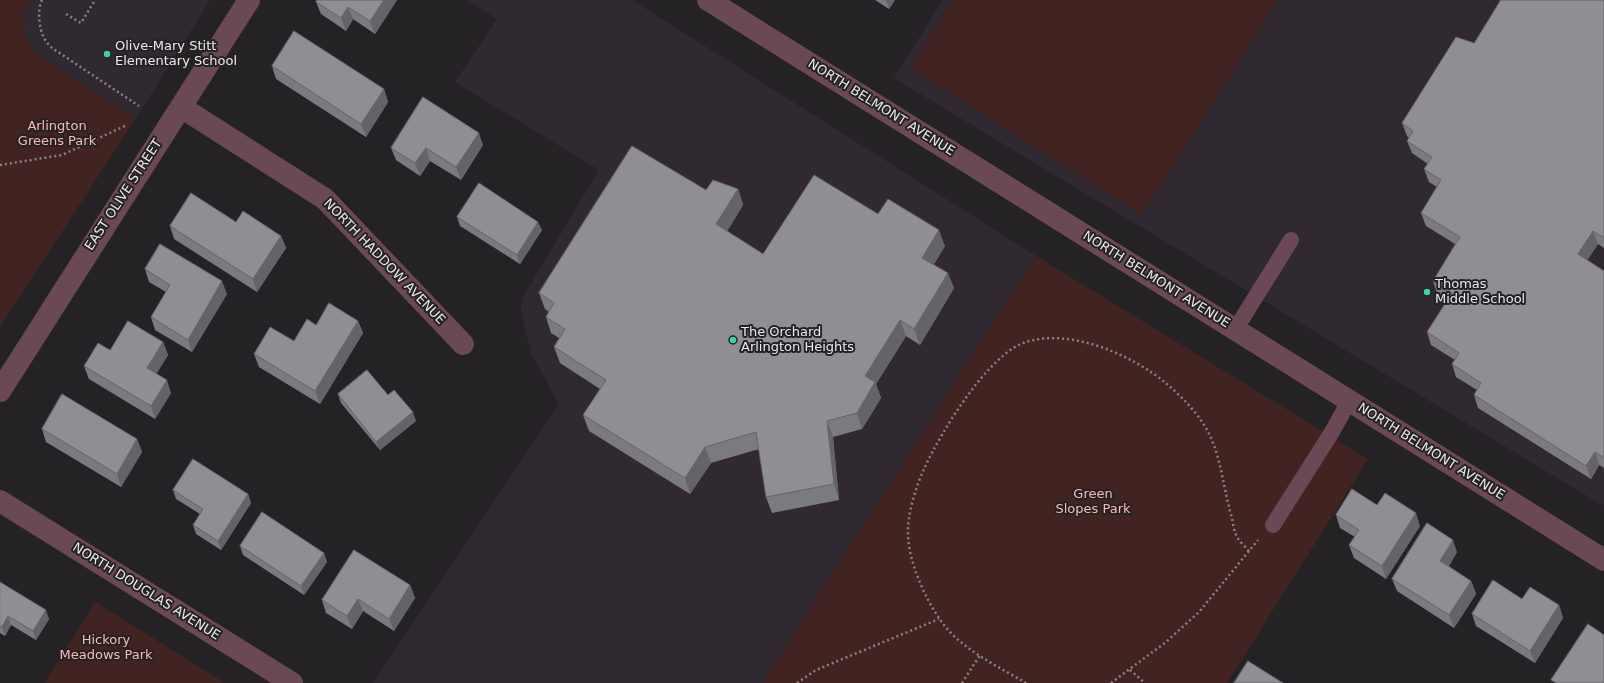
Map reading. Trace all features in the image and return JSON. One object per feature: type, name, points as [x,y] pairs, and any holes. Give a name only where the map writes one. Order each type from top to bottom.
[{"type":"street","name":"EAST OLIVE STREET","points":[[0,391],[249,0]]},
{"type":"street","name":"NORTH BELMONT AVENUE","points":[[708,0],[1604,560]]},
{"type":"street","name":"NORTH HADDOW AVENUE","points":[[181,107],[325,199],[463,344]]},
{"type":"street","name":"NORTH DOUGLAS AVENUE","points":[[0,501],[292,683]]},
{"type":"lane","points":[[1235,330],[1291,240]]},
{"type":"lane","points":[[1273,525],[1332,432],[1349,401]]},
{"type":"path","points":[[42,0],[40,17],[41,30],[44,39],[52,48],[139,106]]},
{"type":"path","points":[[66,14],[81,23],[95,0]]},
{"type":"path","points":[[0,165],[62,155],[127,125]]},
{"type":"path","points":[[1026,683],[980,655],[953,636],[939,619],[917,577],[911,556],[908,533],[913,501],[925,467],[942,435],[980,378],[1010,350],[1024,342],[1064,338],[1106,349],[1133,361],[1165,383],[1180,396],[1195,413],[1211,438],[1237,537],[1249,552]]},
{"type":"path","points":[[1112,683],[1166,642],[1199,612],[1249,552],[1265,530],[1273,525]]},
{"type":"path","points":[[797,683],[816,670],[939,619]]},
{"type":"path","points":[[962,683],[980,655]]},
{"type":"path","points":[[1130,670],[1145,683]]},
{"type":"shaded area","name":"Olive-Mary Stitt Elementary School","points":[[31,0],[210,0],[136,118],[43,59],[32,48],[25,36],[24,12]]},
{"type":"shaded area","points":[[468,0],[632,0],[1036,256],[762,683],[373,683],[559,404],[531,353],[521,313],[522,299],[599,170],[455,82],[497,19]]},
{"type":"shaded area","name":"Thomas Middle School","points":[[943,0],[1604,0],[1604,506],[894,78]]},
{"type":"green space","name":"Arlington Greens Park","points":[[0,0],[31,0],[24,12],[25,36],[32,48],[43,59],[136,118],[0,327]]},
{"type":"green space","points":[[953,0],[1278,0],[1142,215],[910,68]]},
{"type":"green space","name":"Green Slopes Park","points":[[1036,256],[1368,459],[1227,683],[762,683]]},
{"type":"green space","name":"Hickory Meadows Park","points":[[95,602],[225,683],[45,683]]},
{"type":"building","points":[[317,0],[384,0],[370,21],[348,7],[341,18],[316,2]]},
{"type":"building","points":[[1501,0],[1604,0],[1604,238],[1593,231],[1578,254],[1604,271],[1604,458],[1595,452],[1586,466],[1474,395],[1481,383],[1452,364],[1459,353],[1427,332],[1452,293],[1433,281],[1460,237],[1421,213],[1441,180],[1424,169],[1432,157],[1407,141],[1413,131],[1402,123],[1456,37],[1474,43]]},
{"type":"building","points":[[294,31],[384,89],[361,124],[272,66]]},
{"type":"building","points":[[423,97],[479,133],[456,167],[426,148],[415,163],[391,148]]},
{"type":"building","name":"The Orchard Arlington Heights","points":[[632,146],[706,190],[713,180],[738,189],[716,224],[763,254],[814,175],[878,214],[888,199],[939,230],[922,258],[948,273],[914,329],[900,320],[865,376],[875,382],[857,413],[827,421],[834,484],[766,497],[756,432],[705,447],[685,478],[583,415],[606,380],[554,347],[565,329],[546,317],[554,303],[539,293]]},
{"type":"building","points":[[479,183],[538,222],[517,255],[457,217]]},
{"type":"building","points":[[191,193],[236,222],[243,211],[281,236],[253,279],[170,226]]},
{"type":"building","points":[[160,244],[222,281],[188,340],[151,317],[170,285],[145,269]]},
{"type":"building","points":[[329,303],[358,321],[315,391],[254,354],[270,327],[294,341],[307,319],[316,325]]},
{"type":"building","points":[[128,321],[163,342],[147,368],[167,380],[151,406],[84,366],[98,343],[110,350]]},
{"type":"building","points":[[367,370],[388,395],[394,390],[413,412],[376,442],[338,394]]},
{"type":"building","points":[[62,394],[137,439],[117,474],[42,429]]},
{"type":"building","points":[[193,459],[248,494],[218,541],[193,525],[203,509],[173,490]]},
{"type":"building","points":[[1352,489],[1377,505],[1385,493],[1416,513],[1382,566],[1349,545],[1359,530],[1336,515]]},
{"type":"building","points":[[262,512],[324,553],[301,586],[240,546]]},
{"type":"building","points":[[1427,523],[1453,540],[1440,561],[1471,581],[1449,615],[1392,579]]},
{"type":"building","points":[[354,550],[410,585],[389,619],[358,599],[347,616],[322,600]]},
{"type":"building","points":[[1493,580],[1522,599],[1530,587],[1559,605],[1530,651],[1472,614]]},
{"type":"building","points":[[0,582],[46,610],[33,631],[8,616],[2,627],[0,626]]},
{"type":"building","points":[[1588,624],[1604,635],[1604,683],[1556,683],[1551,680]]},
{"type":"building","points":[[1248,661],[1283,683],[1234,683]]},
{"type":"place","name":"Olive-Mary Stitt Elementary School","points":[[107,54]]},
{"type":"place","name":"Thomas Middle School","points":[[1427,292]]},
{"type":"place","name":"The Orchard Arlington Heights","points":[[733,340]]}]
